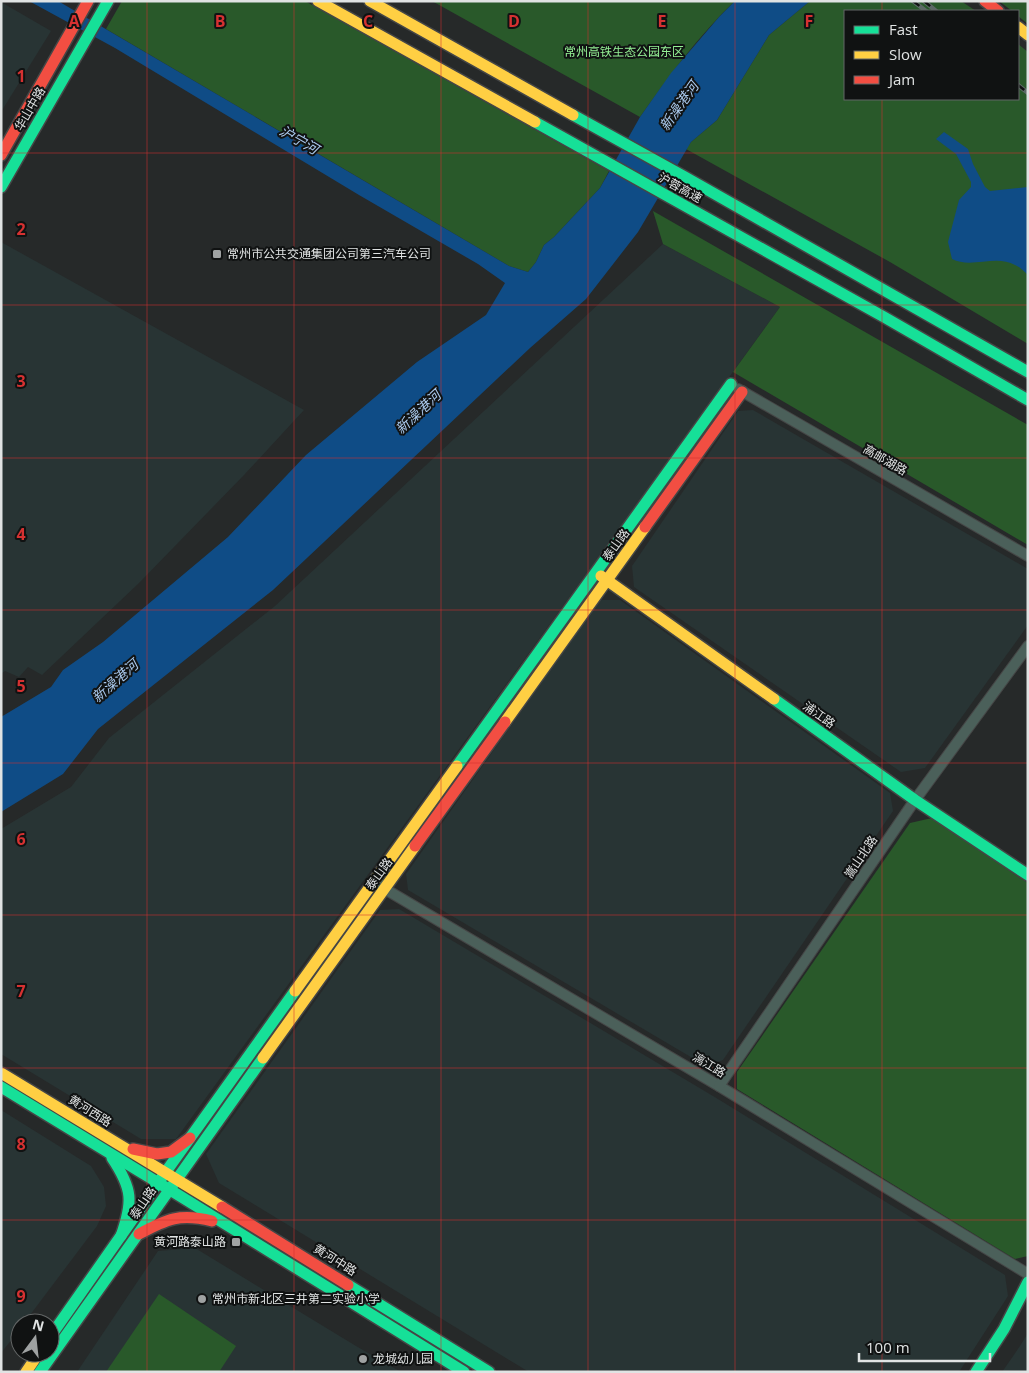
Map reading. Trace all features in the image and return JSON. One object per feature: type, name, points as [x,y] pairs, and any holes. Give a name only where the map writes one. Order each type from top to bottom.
[{"type":"main road","name":"华山中路","points":[[1,187],[108,1]]},
{"type":"main road","name":"沪蓉高速","points":[[318,1],[884,317],[1028,400]]},
{"type":"main road","name":"沪蓉高速","points":[[370,1],[1028,372]]},
{"type":"main road","points":[[985,1],[997,10]]},
{"type":"main road","name":"华山中路","points":[[1,154],[85,6]]},
{"type":"main road","name":"泰山路","points":[[60,1323],[190,1138],[731,384]]},
{"type":"main road","name":"泰山路","points":[[40,1372],[176,1179],[742,392]]},
{"type":"main road","name":"浦江路","points":[[597,572],[606,581],[915,800],[1028,875]]},
{"type":"main road","name":"黄河西路","points":[[1,1073],[119,1145],[162,1178]]},
{"type":"main road","name":"黄河西路","points":[[1,1087],[107,1152],[162,1178]]},
{"type":"main road","points":[[119,1145],[139,1152],[157,1154],[171,1152],[190,1138]]},
{"type":"main road","points":[[107,1152],[123,1174],[131,1199],[129,1216],[121,1236]]},
{"type":"main road","points":[[162,1178],[169,1189],[464,1372]]},
{"type":"main road","name":"黄河中路","points":[[162,1178],[176,1179],[489,1372]]},
{"type":"main road","points":[[139,1234],[163,1221],[182,1216],[202,1218],[227,1225]]},
{"type":"main road","points":[[976,1372],[1004,1329],[1028,1282]]},
{"type":"main road","points":[[987,1372],[1015,1328],[1028,1302]]},
{"type":"street","name":"高邮湖路","points":[[731,384],[1028,556]]},
{"type":"street","name":"嵩山北路","points":[[719,1086],[915,800],[1028,646]]},
{"type":"street","name":"漓江路","points":[[375,881],[385,889],[719,1086],[1028,1274]]},
{"type":"shaded area","points":[[1,2],[51,31],[1,112]]},
{"type":"shaded area","points":[[1,242],[304,410],[139,583],[42,675],[28,667],[19,677],[5,671],[1,674]]},
{"type":"shaded area","points":[[663,244],[780,307],[176,1139],[141,1139],[1,1054],[1,829],[71,787],[109,738],[275,606]]},
{"type":"shaded area","points":[[753,410],[1028,569],[1028,625],[925,768],[901,772],[634,587],[632,566],[738,411]]},
{"type":"shaded area","points":[[600,600],[620,600],[890,793],[893,811],[723,1060],[706,1066],[408,890],[406,874]]},
{"type":"shaded area","points":[[399,909],[713,1096],[1005,1275],[1008,1296],[959,1372],[529,1372],[219,1183],[206,1154],[380,910]]},
{"type":"shaded area","points":[[1,1110],[91,1166],[104,1187],[106,1206],[97,1226],[32,1313],[10,1313],[10,1342],[1,1353]]},
{"type":"shaded area","name":"常州市新北区三井第二实验小学","points":[[195,1248],[401,1372],[77,1372],[158,1251]]},
{"type":"shaded area","points":[[1028,1333],[1028,1372],[1002,1372],[1020,1346]]},
{"type":"green space","points":[[122,1],[305,1],[609,171],[600,188],[554,237],[544,245],[536,262],[528,272],[509,266],[106,29]]},
{"type":"green space","name":"常州高铁生态公园东区","points":[[432,1],[735,1],[696,42],[640,117]]},
{"type":"green space","points":[[810,1],[961,1],[974,10],[844,10],[844,100],[1019,100],[1019,45],[1028,52],[1028,344],[890,262],[686,149],[691,142],[717,120],[769,35]]},
{"type":"green space","points":[[999,1],[1028,1],[1028,24],[1019,17],[1019,10],[1011,10]]},
{"type":"green space","points":[[653,211],[1028,425],[1028,545],[733,372],[780,307],[663,244]]},
{"type":"green space","points":[[932,818],[1028,883],[1028,1256],[1015,1259],[737,1089],[737,1072],[910,823]]},
{"type":"green space","points":[[159,1294],[236,1346],[219,1372],[106,1372]]},
{"type":"water","name":"新澡港河","points":[[29,1],[58,1],[509,266],[528,272],[536,262],[544,245],[554,237],[600,188],[640,117],[671,73],[735,1],[810,1],[769,35],[717,120],[691,142],[638,232],[586,299],[530,348],[273,590],[98,729],[63,774],[1,812],[1,717],[51,687],[63,670],[103,642],[228,537],[306,455],[417,362],[486,315],[505,283],[478,264],[359,195],[115,48]]},
{"type":"water","points":[[944,132],[968,149],[973,164],[985,187],[990,191],[1028,187],[1028,275],[1019,267],[1008,262],[967,263],[952,259],[948,242],[959,200],[971,187],[971,182],[956,154],[936,139]]},
{"type":"railway","points":[[913,1],[925,10]]},
{"type":"railway","points":[[924,1],[935,10]]},
{"type":"railway","points":[[1019,86],[1028,93]]},
{"type":"traffic: fast","points":[[1,187],[108,1]]},
{"type":"traffic: fast","points":[[573,115],[1028,372]]},
{"type":"traffic: fast","points":[[535,122],[884,317],[1028,400]]},
{"type":"traffic: fast","points":[[457,766],[731,384]]},
{"type":"traffic: fast","points":[[774,699],[915,800],[1028,875]]},
{"type":"traffic: fast","points":[[60,1323],[295,991]]},
{"type":"traffic: fast","points":[[40,1372],[263,1058]]},
{"type":"traffic: fast","points":[[1,1087],[464,1372]]},
{"type":"traffic: fast","points":[[112,1158],[124,1178],[129,1196],[128,1214],[121,1236]]},
{"type":"traffic: fast","points":[[976,1372],[1004,1329],[1028,1282]]},
{"type":"traffic: fast","points":[[348,1285],[489,1372]]},
{"type":"traffic: slow","points":[[318,1],[535,122]]},
{"type":"traffic: slow","points":[[370,1],[573,115]]},
{"type":"traffic: slow","points":[[1019,28],[1028,35]]},
{"type":"traffic: slow","points":[[505,722],[645,527]]},
{"type":"traffic: slow","points":[[601,576],[774,699]]},
{"type":"traffic: slow","points":[[295,991],[457,766]]},
{"type":"traffic: slow","points":[[263,1058],[415,846]]},
{"type":"traffic: slow","points":[[1,1073],[222,1207]]},
{"type":"traffic: slow","points":[[26,1372],[32,1363]]},
{"type":"traffic: jam","points":[[1,155],[88,1]]},
{"type":"traffic: jam","points":[[985,1],[997,10]]},
{"type":"traffic: jam","points":[[645,527],[742,392]]},
{"type":"traffic: jam","points":[[415,846],[505,722]]},
{"type":"traffic: jam","points":[[133,1149],[157,1154],[171,1152],[190,1138]]},
{"type":"traffic: jam","points":[[222,1207],[348,1285]]},
{"type":"traffic: jam","points":[[139,1234],[174,1219],[191,1218],[212,1221]]},
{"type":"place","name":"常州市公共交通集团公司第三汽车公司","points":[[217,254]]},
{"type":"place","name":"黄河路泰山路","points":[[236,1242]]},
{"type":"place","name":"常州市新北区三井第二实验小学","points":[[202,1299]]},
{"type":"place","name":"龙城幼儿园","points":[[363,1359]]},
{"type":"water label","name":"沪宁河","points":[[299,140]]}]
